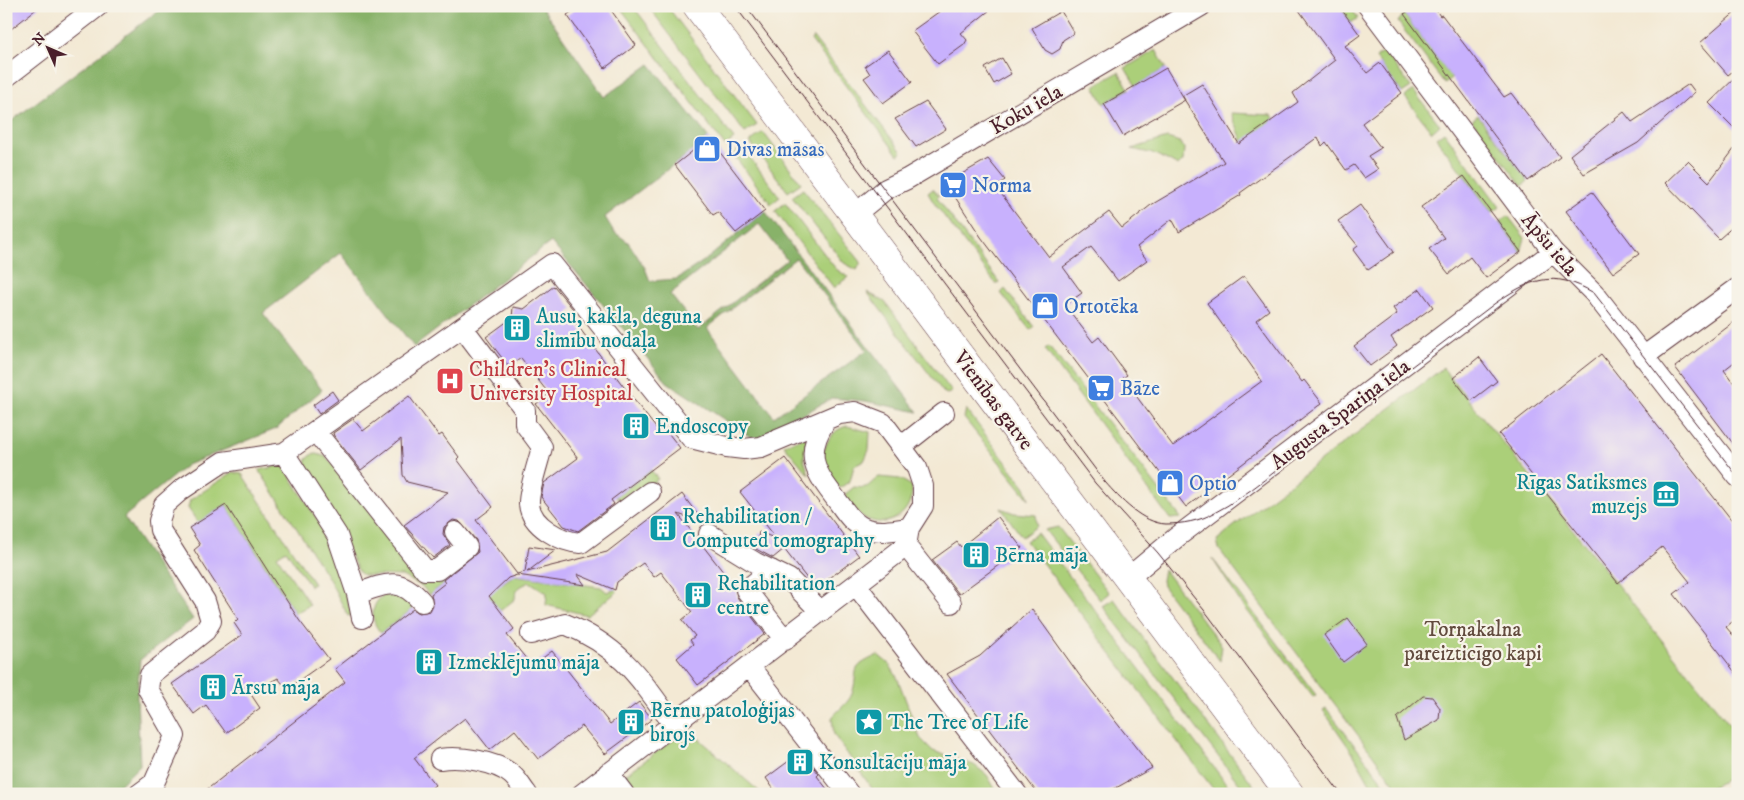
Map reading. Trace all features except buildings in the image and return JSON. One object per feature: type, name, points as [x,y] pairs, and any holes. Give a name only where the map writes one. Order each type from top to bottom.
[{"type":"main road","name":"Vienības gatve","points":[[697,6],[1290,794]]},
{"type":"street","points":[[6,76],[98,6]]},
{"type":"street","name":"Koku iela","points":[[854,215],[886,189],[907,179],[1201,6]]},
{"type":"street","name":"Āpšu iela","points":[[1368,6],[1553,252],[1594,293],[1738,477]]},
{"type":"street","name":"Augusta Spariņa iela","points":[[1128,578],[1177,537],[1553,252]]},
{"type":"street","points":[[139,794],[154,783],[175,736],[148,689],[150,675],[205,631],[211,621],[205,601],[160,530],[164,505],[181,490],[223,462],[284,452],[316,432],[552,264],[691,438],[727,447],[761,447],[839,414],[855,412],[867,415],[883,423],[917,468],[923,486],[923,506],[908,537],[856,585],[582,794]]},
{"type":"street","points":[[1643,357],[1738,288]]},
{"type":"street","points":[[463,328],[525,410],[525,424],[542,447],[529,503],[534,517],[546,529],[571,542],[581,543],[650,492]]},
{"type":"street","points":[[902,446],[944,413]]},
{"type":"street","points":[[826,420],[817,434],[814,465],[818,476],[851,520],[865,529],[908,537],[951,603]]},
{"type":"street","points":[[316,432],[420,567],[425,570],[437,570],[467,547],[455,532]]},
{"type":"street","points":[[284,452],[337,535],[357,594],[362,618]]},
{"type":"street","points":[[709,534],[789,579],[821,612]]},
{"type":"street","points":[[771,570],[746,590],[784,640]]},
{"type":"street","points":[[357,594],[392,583],[407,587],[422,602]]},
{"type":"street","points":[[856,585],[1017,794]]},
{"type":"street","points":[[531,634],[565,624],[583,631],[602,642],[634,670],[673,724]]},
{"type":"street","points":[[749,666],[849,794]]},
{"type":"street","points":[[440,759],[457,756],[502,768],[513,776],[527,794]]},
{"type":"street","points":[[608,773],[624,794]]},
{"type":"green space","points":[[165,6],[541,6],[604,97],[650,64],[709,138],[605,217],[614,232],[628,242],[645,268],[650,281],[677,279],[708,258],[765,211],[918,412],[865,401],[832,398],[757,441],[667,382],[551,242],[414,347],[341,253],[263,313],[322,390],[276,429],[187,465],[124,517],[193,619],[140,660],[137,697],[140,765],[111,794],[6,794],[6,125]],"holes":[[[759,224],[787,260],[698,330],[670,294]],[[796,258],[867,350],[774,417],[707,328]]]},
{"type":"green space","points":[[619,6],[633,6],[734,139],[725,146]]},
{"type":"green space","points":[[648,6],[667,6],[757,125],[745,133]]},
{"type":"green space","points":[[1339,6],[1349,6],[1358,18],[1351,23]]},
{"type":"green space","points":[[1404,14],[1452,78],[1445,84],[1398,22]]},
{"type":"green space","points":[[813,37],[902,152],[898,155],[811,40]]},
{"type":"green space","points":[[1156,50],[1166,68],[1136,86],[1125,68]]},
{"type":"green space","points":[[1384,51],[1411,87],[1402,93],[1376,58]]},
{"type":"green space","points":[[1119,72],[1129,89],[1104,104],[1094,86]]},
{"type":"green space","points":[[1413,90],[1440,125],[1432,132],[1405,97]]},
{"type":"green space","points":[[1231,113],[1272,115],[1274,118],[1270,122],[1274,127],[1243,142]]},
{"type":"green space","points":[[1478,115],[1528,181],[1522,186],[1472,120]]},
{"type":"green space","points":[[763,132],[801,183],[788,192],[750,142]]},
{"type":"green space","points":[[1444,132],[1500,207],[1492,213],[1436,138]]},
{"type":"green space","points":[[1167,138],[1180,142],[1184,148],[1183,161],[1178,166],[1158,155],[1132,149]]},
{"type":"green space","points":[[742,147],[780,197],[771,204],[733,154]]},
{"type":"green space","points":[[803,189],[861,262],[857,270],[844,263],[792,197]]},
{"type":"green space","points":[[933,189],[939,196],[937,198],[999,282],[996,284],[934,203],[928,193]]},
{"type":"green space","points":[[785,203],[836,269],[848,277],[834,288],[775,211]]},
{"type":"green space","points":[[1508,216],[1525,238],[1521,252],[1499,222]]},
{"type":"green space","points":[[1005,289],[1034,327],[1030,330],[1001,293]]},
{"type":"green space","points":[[867,292],[885,302],[952,392],[947,394],[943,392]]},
{"type":"green space","points":[[1049,346],[1181,518],[1170,519],[1045,349]]},
{"type":"green space","name":"Torņakalna pareizticīgo kapi","points":[[1443,368],[1738,735],[1738,773],[1699,794],[1402,794],[1219,549],[1217,540],[1234,526]]},
{"type":"green space","points":[[966,409],[1025,487],[1029,499],[964,418]]},
{"type":"green space","points":[[847,426],[870,432],[869,450],[864,461],[854,466],[850,481],[840,488],[833,481],[822,457],[827,442],[833,434]]},
{"type":"green space","points":[[807,436],[804,459],[809,475],[784,445]]},
{"type":"green space","points":[[314,453],[326,457],[441,575],[481,543],[498,566],[471,564],[429,595],[422,586],[402,576],[363,575],[359,572],[305,469],[307,459]]},
{"type":"green space","points":[[283,465],[325,532],[352,615],[348,616],[328,577],[259,470]]},
{"type":"green space","points":[[651,470],[658,479],[627,504],[615,497]]},
{"type":"green space","points":[[233,472],[242,474],[314,584],[310,586],[286,550],[277,556],[310,605],[295,613],[226,505],[198,523],[188,508],[190,500]]},
{"type":"green space","points":[[879,477],[900,479],[912,486],[912,495],[904,511],[898,517],[883,522],[874,521],[862,516],[844,495],[854,487],[868,486]]},
{"type":"green space","points":[[1001,508],[1014,513],[1036,515],[1037,526],[1022,537]]},
{"type":"green space","points":[[1058,527],[1109,593],[1100,600],[1045,530]]},
{"type":"green space","points":[[1037,533],[1234,794],[1217,794],[1026,541]]},
{"type":"green space","points":[[1212,558],[1316,695],[1313,697],[1239,600]]},
{"type":"green space","points":[[1164,570],[1222,646],[1220,661],[1163,586]]},
{"type":"green space","points":[[514,575],[601,587],[607,592],[616,589],[617,592],[587,615],[546,605],[547,593],[530,582],[519,588],[515,599],[500,611],[487,594]]},
{"type":"green space","points":[[390,592],[405,596],[414,608],[381,633],[374,622],[375,604]]},
{"type":"green space","points":[[1114,599],[1260,794],[1247,794],[1103,606]]},
{"type":"green space","points":[[878,655],[889,664],[897,677],[920,738],[933,751],[974,765],[987,775],[998,794],[876,794],[834,735],[832,718],[850,698],[858,667]]},
{"type":"green space","points":[[1326,708],[1392,794],[1376,794],[1354,755],[1323,710]]},
{"type":"green space","points":[[688,729],[762,794],[638,794],[625,775]]},
{"type":"tram line","points":[[735,6],[1095,483],[1158,553],[1208,615],[1341,794]]},
{"type":"tram line","points":[[746,6],[1105,482],[1132,509],[1148,519],[1166,524],[1185,523],[1203,518],[1227,506],[1264,480],[1494,304],[1519,288],[1542,280],[1554,279],[1566,281],[1594,293],[1738,477]]},
{"type":"place","name":"Divas māsas","points":[[707,149]]},
{"type":"place","name":"Norma","points":[[953,185]]},
{"type":"place","name":"Ortotēka","points":[[1045,306]]},
{"type":"place","name":"Ausu, kakla, deguna slimību nodaļa","points":[[517,328]]},
{"type":"place","name":"Children's Clinical University Hospital","points":[[450,381]]},
{"type":"place","name":"Bāze","points":[[1101,388]]},
{"type":"place","name":"Endoscopy","points":[[636,426]]},
{"type":"place","name":"Optio","points":[[1170,483]]},
{"type":"place","name":"Rīgas Satiksmes muzejs","points":[[1666,494]]},
{"type":"place","name":"Rehabilitation / Computed tomography","points":[[663,528]]},
{"type":"place","name":"Bērna māja","points":[[976,555]]},
{"type":"place","name":"Rehabilitation centre","points":[[698,595]]},
{"type":"place","name":"Izmeklējumu māja","points":[[429,662]]},
{"type":"place","name":"Ārstu māja","points":[[213,687]]},
{"type":"place","name":"Bērnu patoloģijas birojs","points":[[631,722]]},
{"type":"place","name":"The Tree of Life","points":[[869,722]]},
{"type":"place","name":"Konsultāciju māja","points":[[800,762]]}]
